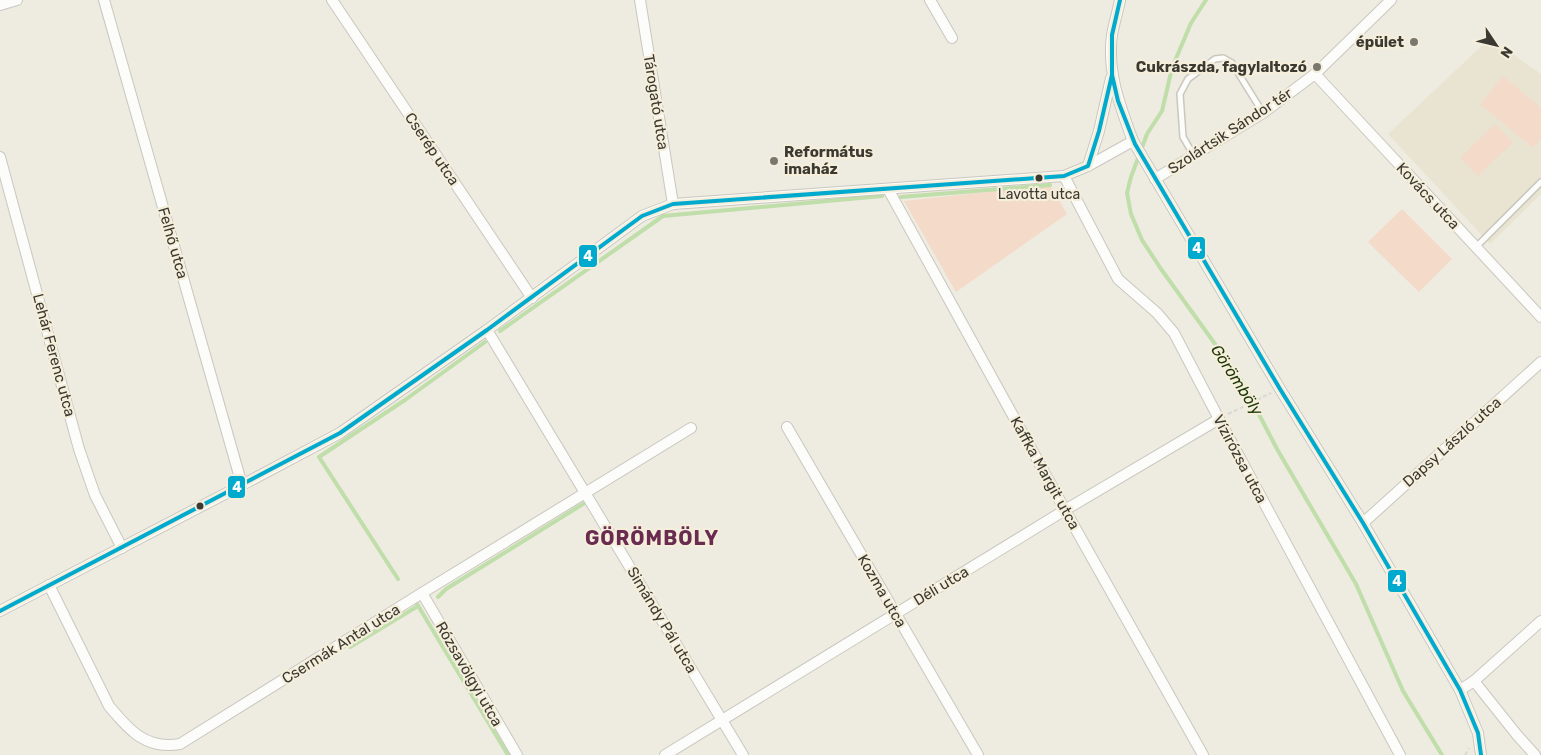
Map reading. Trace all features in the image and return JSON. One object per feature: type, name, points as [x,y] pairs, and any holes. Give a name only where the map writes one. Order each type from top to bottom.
[{"type":"street","points":[[0,5],[18,0]]},
{"type":"street","name":"Felhő utca","points":[[104,0],[242,486]]},
{"type":"street","name":"Cserép utca","points":[[332,0],[532,298]]},
{"type":"street","name":"Tárogató utca","points":[[640,0],[673,204]]},
{"type":"street","points":[[930,0],[952,38]]},
{"type":"street","points":[[1088,166],[1100,132],[1112,75],[1112,35],[1120,0]]},
{"type":"street","name":"Szolártsik Sándor tér","points":[[1155,179],[1263,113],[1315,74],[1391,0]]},
{"type":"street","name":"Kovács utca","points":[[1315,74],[1541,317]]},
{"type":"street","points":[[1112,75],[1118,102],[1134,143],[1280,389],[1363,523],[1460,690],[1478,733],[1481,755]]},
{"type":"street","points":[[0,611],[242,486],[340,433],[532,298],[642,216],[673,204],[1064,176],[1134,143]]},
{"type":"street","name":"Lehár Ferenc utca","points":[[0,157],[79,449],[95,495],[122,548]]},
{"type":"street","name":"Vízirózsa utca","points":[[1064,176],[1118,279],[1156,312],[1174,332],[1218,419],[1400,755]]},
{"type":"street","name":"Kaffka Margit utca","points":[[888,189],[1203,755]]},
{"type":"street","name":"Simándy Pál utca","points":[[487,330],[743,755]]},
{"type":"street","name":"Dapsy László utca","points":[[1363,523],[1541,362]]},
{"type":"street","name":"Déli utca","points":[[665,755],[1065,510],[1218,419]]},
{"type":"street","name":"Kozma utca","points":[[787,427],[978,755]]},
{"type":"street","name":"Csermák Antal utca","points":[[49,585],[109,706],[122,722],[143,740],[167,746],[180,744],[692,428]]},
{"type":"street","name":"Rózsavölgyi utca","points":[[422,593],[516,755]]},
{"type":"street","points":[[1460,690],[1474,681],[1541,621]]},
{"type":"street","points":[[1474,681],[1535,755]]},
{"type":"lane","points":[[1194,156],[1183,137],[1180,94],[1188,79],[1215,60],[1223,58],[1232,64],[1263,113]]},
{"type":"lane","points":[[1476,247],[1541,182]]},
{"type":"path","points":[[1240,409],[1265,396]]},
{"type":"shaded area","points":[[1490,38],[1541,74],[1541,194],[1490,244],[1388,134]]},
{"type":"shaded area","points":[[1503,76],[1541,108],[1541,138],[1533,148],[1480,104]]},
{"type":"shaded area","points":[[1495,124],[1513,142],[1478,176],[1460,158]]},
{"type":"shaded area","points":[[1050,185],[1067,214],[956,292],[904,201]]},
{"type":"shaded area","points":[[1402,209],[1452,259],[1419,292],[1368,242]]},
{"type":"waterway","name":"Görömböly","points":[[1206,0],[1191,23],[1172,68],[1162,111],[1147,134],[1131,177],[1127,193],[1131,214],[1142,240],[1161,269],[1241,380],[1277,449],[1356,584],[1403,691],[1442,755]]},
{"type":"waterway","points":[[901,197],[1050,185]]},
{"type":"waterway","points":[[500,331],[663,216],[882,196]]},
{"type":"waterway","points":[[398,579],[319,457],[405,400],[485,342]]},
{"type":"waterway","points":[[438,597],[446,589],[583,504]]},
{"type":"waterway","points":[[417,604],[508,755]]},
{"type":"waterway","points":[[350,647],[418,606]]},
{"type":"transit line","name":"4","points":[[0,611],[340,433],[487,330],[642,216],[673,204],[1064,176],[1088,166],[1099,131],[1112,75],[1112,35],[1120,0]]},
{"type":"transit line","name":"4","points":[[1112,75],[1118,101],[1135,144],[1280,389],[1363,523],[1460,690],[1478,733],[1481,755]]},
{"type":"place","name":"épület","points":[[1414,42]]},
{"type":"place","name":"Cukrászda, fagylaltozó","points":[[1317,67]]},
{"type":"place","name":"Református imaház","points":[[774,161]]},
{"type":"place","name":"Lavotta utca","points":[[1039,178]]},
{"type":"district","name":"GÖRÖMBÖLY","points":[[652,538]]}]
